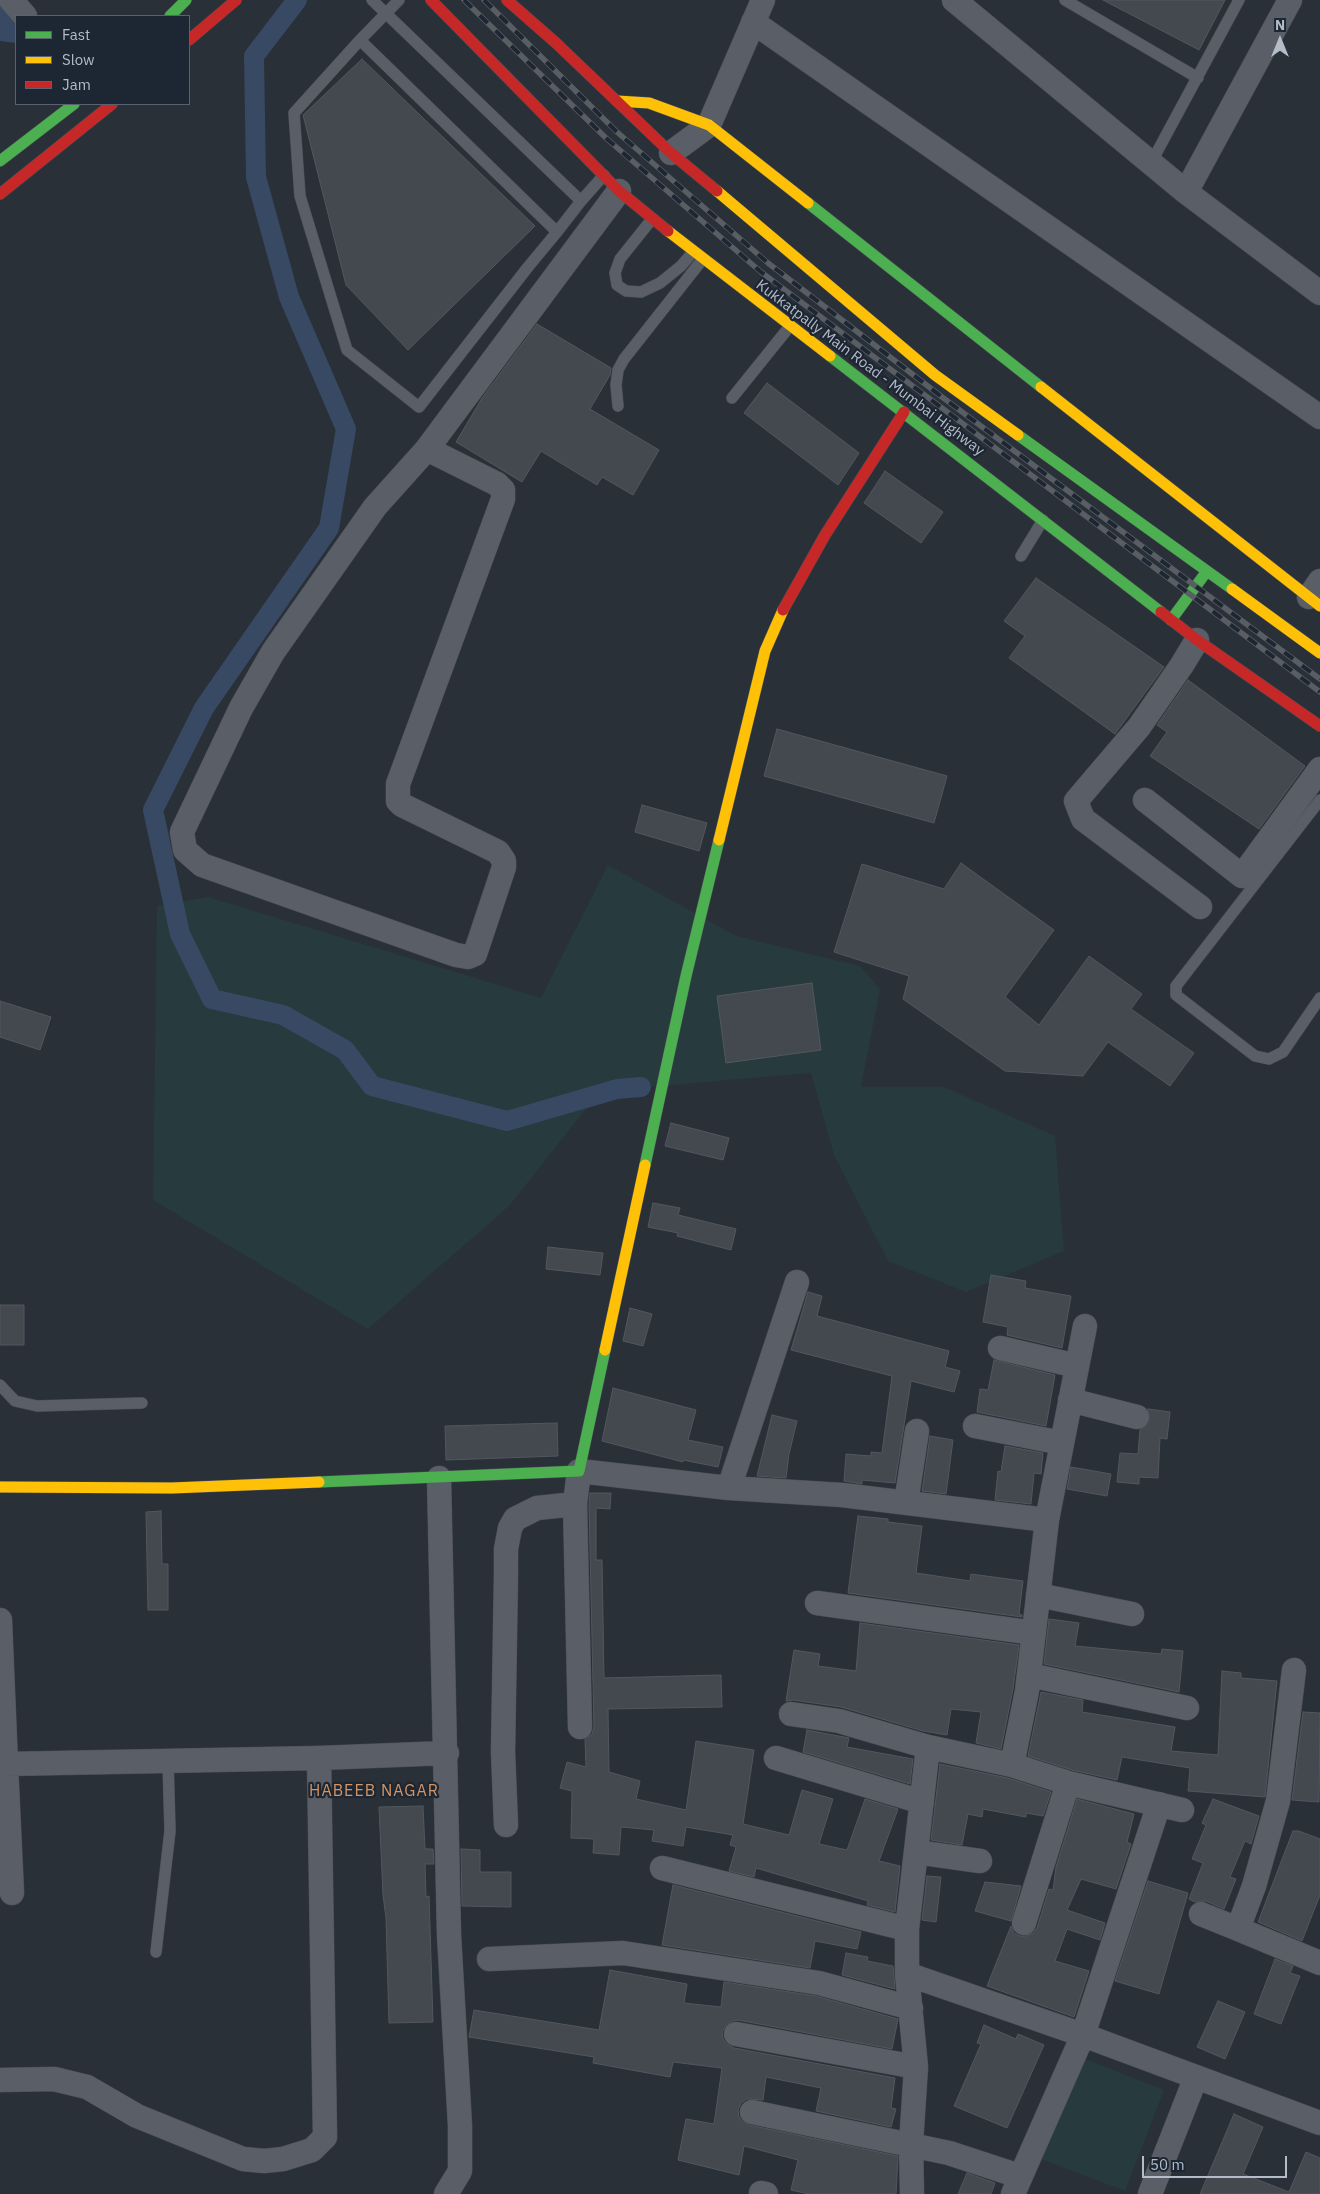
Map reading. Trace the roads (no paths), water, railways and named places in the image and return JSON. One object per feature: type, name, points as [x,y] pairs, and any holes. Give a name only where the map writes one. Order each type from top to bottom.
[{"type":"main road","points":[[171,15],[186,0]]},
{"type":"main road","name":"Kukkatpally Main Road - Mumbai Highway","points":[[432,0],[612,183],[697,256],[904,412],[1197,640],[1320,726]]},
{"type":"main road","points":[[507,0],[556,43],[671,152],[935,375],[1320,653]]},
{"type":"main road","points":[[190,39],[231,1]]},
{"type":"main road","points":[[617,101],[649,103],[709,125],[1316,595]]},
{"type":"main road","points":[[0,161],[73,105]]},
{"type":"main road","points":[[0,194],[111,105]]},
{"type":"main road","points":[[0,1487],[172,1488],[579,1471],[686,976],[765,651],[779,618],[825,535],[904,412]]},
{"type":"main road","points":[[1171,620],[1207,571]]},
{"type":"street","points":[[11,0],[24,15]]},
{"type":"street","points":[[671,152],[709,125],[763,0]]},
{"type":"street","points":[[954,0],[1186,192],[1320,293]]},
{"type":"street","points":[[1186,192],[1290,0]]},
{"type":"street","points":[[753,22],[1320,416]]},
{"type":"street","points":[[427,449],[497,484],[503,490],[503,499],[398,784],[398,801],[402,805],[498,852],[504,861],[504,867],[475,954],[468,957],[456,955],[202,865],[186,850],[182,832],[241,708],[274,652],[375,507],[427,449],[612,183]]},
{"type":"street","points":[[1197,640],[1182,665],[1138,727],[1076,801],[1082,819],[1200,908]]},
{"type":"street","points":[[1145,800],[1242,876],[1320,769]]},
{"type":"street","points":[[729,1488],[797,1282]]},
{"type":"street","points":[[1012,1765],[1029,1675],[1047,1520],[1085,1326]]},
{"type":"street","points":[[1000,1348],[1077,1366]]},
{"type":"street","points":[[1070,1400],[1137,1417]]},
{"type":"street","points":[[975,1426],[1062,1444]]},
{"type":"street","points":[[906,1503],[917,1431]]},
{"type":"street","points":[[580,1727],[575,1504],[579,1471],[729,1488],[842,1495],[1047,1520]]},
{"type":"street","points":[[439,1478],[447,1753],[449,1934],[460,2126],[460,2171],[446,2194]]},
{"type":"street","points":[[506,1825],[503,1752],[506,1549],[510,1528],[515,1519],[537,1508],[575,1504]]},
{"type":"street","points":[[1038,1595],[1132,1614]]},
{"type":"street","points":[[817,1603],[1034,1633]]},
{"type":"street","points":[[0,1620],[12,1893]]},
{"type":"street","points":[[1238,1929],[1254,1886],[1278,1801],[1294,1670]]},
{"type":"street","points":[[1029,1675],[1187,1708]]},
{"type":"street","points":[[791,1714],[839,1721],[928,1747],[1012,1765],[1068,1783],[1182,1810]]},
{"type":"street","points":[[912,2194],[911,2144],[916,2067],[907,1974],[907,1929],[928,1747]]},
{"type":"street","points":[[6,1764],[168,1762],[447,1753]]},
{"type":"street","points":[[0,2080],[54,2079],[87,2087],[138,2116],[243,2159],[264,2161],[283,2159],[312,2150],[325,2138],[319,1758]]},
{"type":"street","points":[[776,1758],[922,1802]]},
{"type":"street","points":[[1024,1923],[1068,1783]]},
{"type":"street","points":[[752,2112],[949,2152],[1016,2185],[1083,2035],[1158,1804]]},
{"type":"street","points":[[916,1852],[980,1861]]},
{"type":"street","points":[[662,1868],[907,1929]]},
{"type":"street","points":[[1201,1914],[1320,1963]]},
{"type":"street","points":[[489,1959],[623,1954],[819,1983],[868,1998],[911,2008]]},
{"type":"street","points":[[907,1974],[1083,2035],[1320,2123]]},
{"type":"street","points":[[736,2034],[916,2067]]},
{"type":"street","points":[[1150,2194],[1196,2077]]},
{"type":"lane","points":[[372,0],[581,201]]},
{"type":"lane","points":[[399,0],[294,113],[300,196],[347,350],[419,407],[581,201],[612,183]]},
{"type":"lane","points":[[1064,0],[1198,78]]},
{"type":"lane","points":[[1151,163],[1239,0]]},
{"type":"lane","points":[[360,40],[557,232]]},
{"type":"lane","points":[[652,219],[620,259],[615,273],[617,285],[626,291],[641,292],[660,283],[697,256]]},
{"type":"lane","points":[[618,406],[616,385],[618,370],[697,256]]},
{"type":"lane","points":[[732,398],[790,326]]},
{"type":"lane","points":[[1021,556],[1043,520]]},
{"type":"lane","points":[[1320,800],[1176,986],[1176,995],[1256,1056],[1269,1059],[1282,1052],[1320,998]]},
{"type":"lane","points":[[0,1385],[15,1402],[38,1406],[142,1403]]},
{"type":"lane","points":[[156,1952],[170,1831],[168,1762]]},
{"type":"water","points":[[0,0],[15,15],[15,43],[0,41]]},
{"type":"waterway","points":[[297,0],[254,56],[256,177],[289,297],[346,429],[329,528],[204,708],[153,810],[180,934],[212,999],[283,1015],[345,1050],[372,1086],[507,1121],[617,1089],[641,1087]]},
{"type":"railway","points":[[464,0],[607,139],[761,272],[1320,692]]},
{"type":"railway","points":[[484,0],[617,132],[768,263],[942,397],[1320,679]]},
{"type":"district","name":"HABEEB NAGAR","points":[[374,1791]]}]
